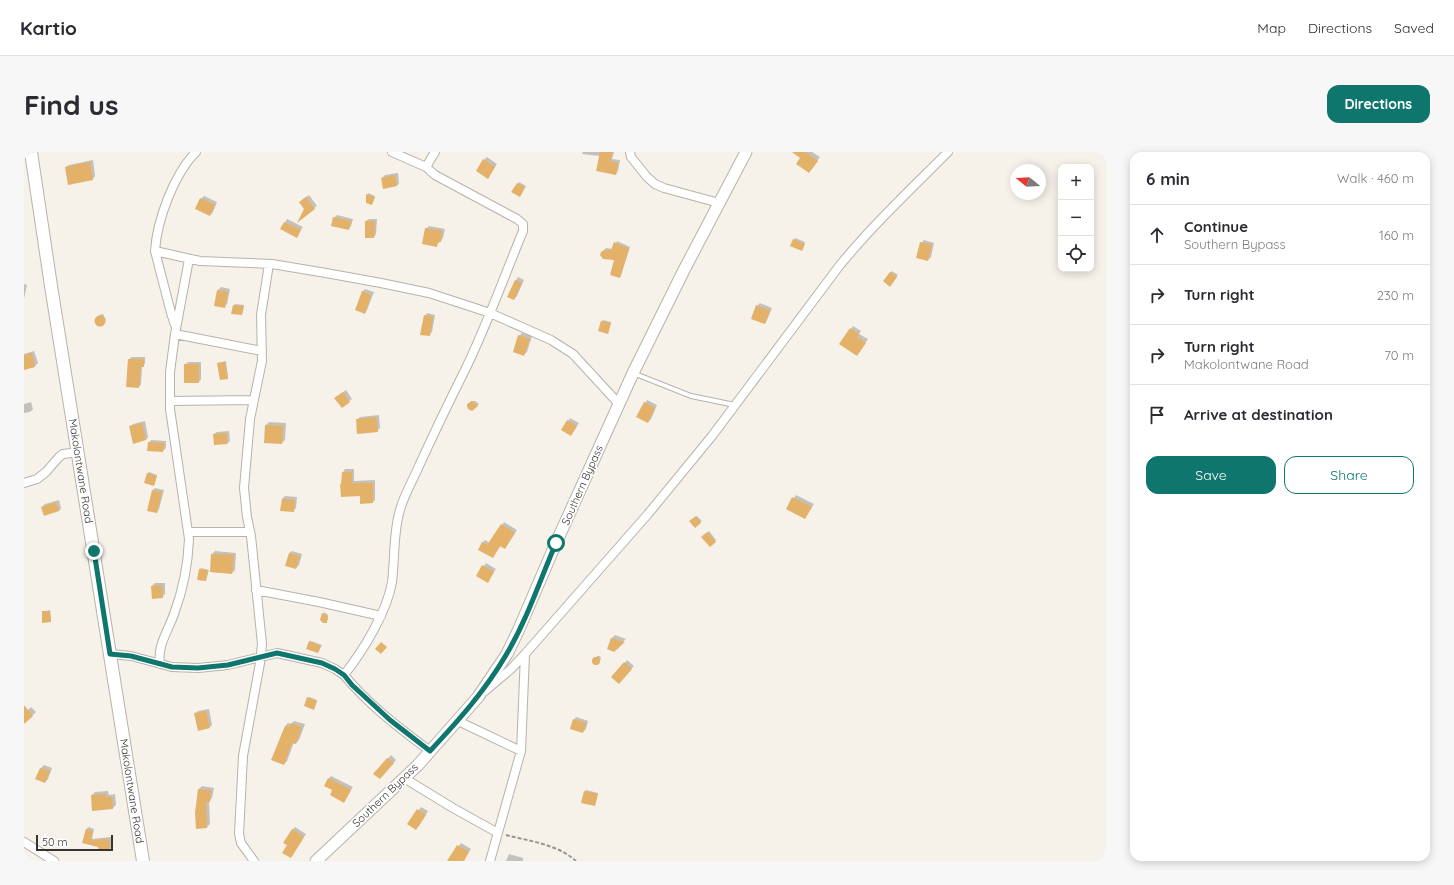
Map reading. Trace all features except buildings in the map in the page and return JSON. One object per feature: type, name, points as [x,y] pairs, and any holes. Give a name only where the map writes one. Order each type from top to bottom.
[{"type":"main road","name":"Makolontwane Road","points":[[31,152],[143,861]]},
{"type":"street","points":[[183,152],[187,161]]},
{"type":"street","points":[[175,330],[155,251],[156,238],[171,193],[180,172],[187,161],[196,152]]},
{"type":"street","points":[[344,675],[352,665],[380,616],[387,600],[392,583],[396,526],[400,509],[440,420],[466,369],[523,231],[523,224],[517,219],[435,175],[426,167],[392,152]]},
{"type":"street","points":[[426,167],[435,152]]},
{"type":"street","points":[[630,152],[631,157],[655,184],[664,188],[719,203]]},
{"type":"street","name":"Southern Bypass","points":[[316,861],[404,778],[458,721],[478,697],[507,654],[618,403],[746,152]]},
{"type":"street","points":[[478,697],[526,654],[648,514],[736,406],[857,245],[948,152]]},
{"type":"street","points":[[155,251],[210,262],[269,264],[374,281],[429,293],[490,313],[552,340],[573,354],[618,403]]},
{"type":"street","points":[[160,664],[159,657],[162,644],[174,615],[188,560],[188,532],[170,402],[170,372],[175,330],[189,259]]},
{"type":"street","points":[[254,861],[241,843],[239,834],[243,756],[261,658],[262,644],[244,488],[248,434],[261,370],[261,315],[269,264]]},
{"type":"street","points":[[175,330],[262,351]]},
{"type":"street","points":[[170,402],[254,400]]},
{"type":"street","points":[[24,483],[37,479],[63,454],[79,452]]},
{"type":"street","points":[[188,532],[250,532]]},
{"type":"street","points":[[256,590],[380,616]]},
{"type":"street","points":[[110,654],[131,656],[172,667],[198,668],[228,665],[277,653],[322,663],[344,675],[356,690],[390,720],[430,751]]},
{"type":"street","points":[[490,861],[521,751],[526,654]]},
{"type":"street","points":[[458,721],[521,751]]},
{"type":"street","points":[[404,778],[498,833]]},
{"type":"street","points":[[24,842],[54,861]]},
{"type":"lane","points":[[633,373],[691,396],[736,406]]},
{"type":"path","points":[[498,833],[556,849],[576,861]]},
{"type":"route","points":[[94,551],[110,654],[122,654],[172,667],[198,668],[228,665],[277,653],[322,663],[344,675],[352,685],[390,720],[430,751],[478,697],[507,654],[556,543]]}]
